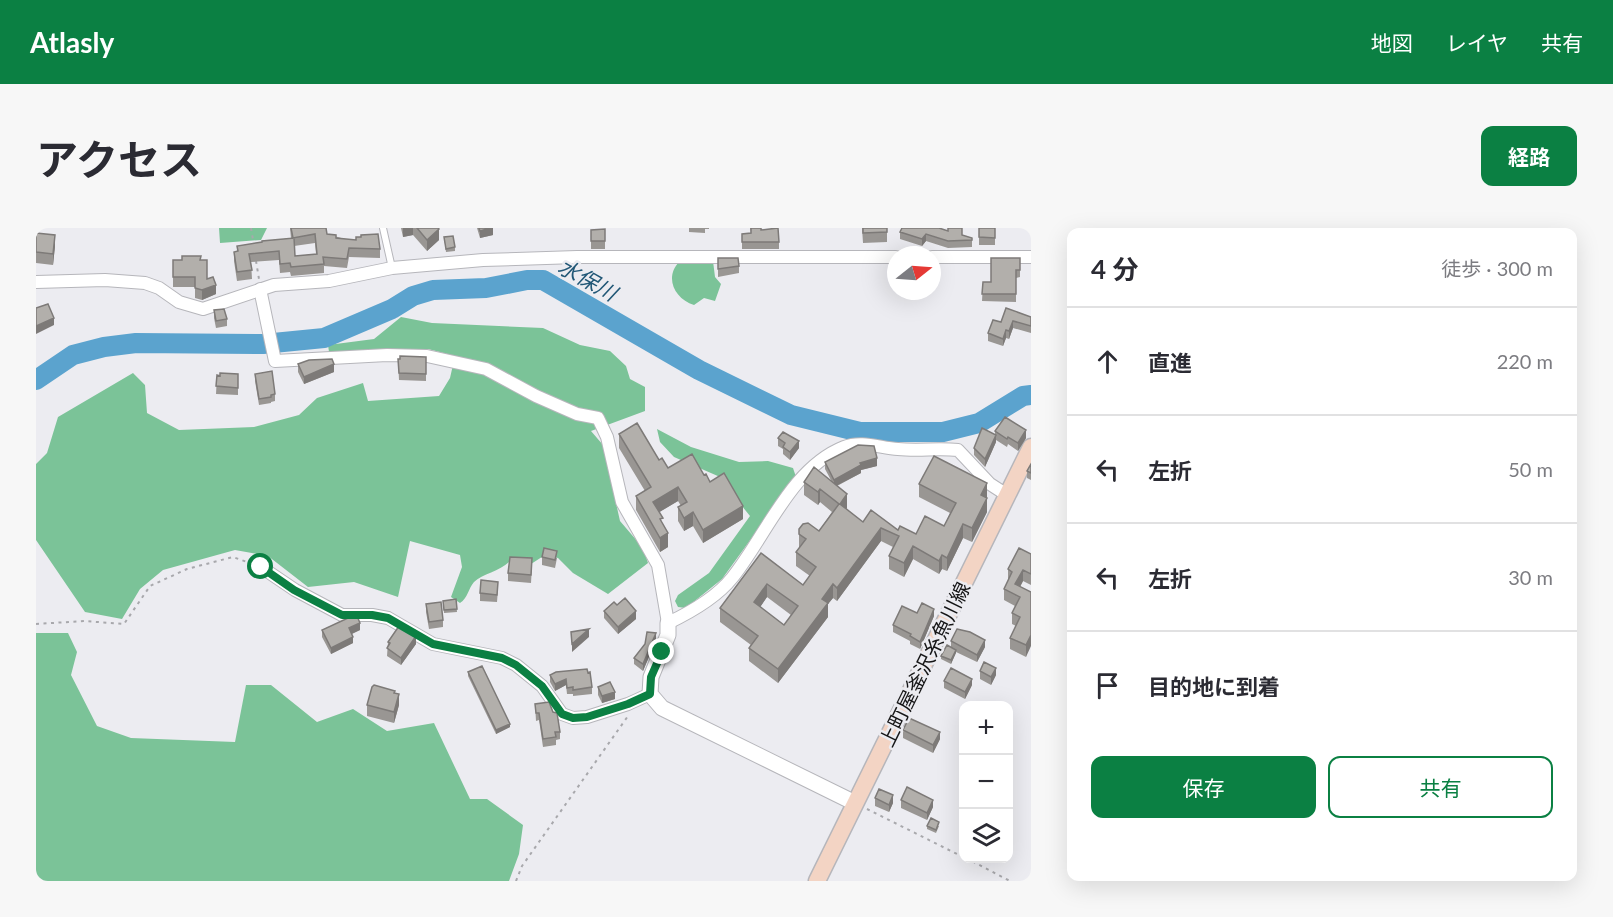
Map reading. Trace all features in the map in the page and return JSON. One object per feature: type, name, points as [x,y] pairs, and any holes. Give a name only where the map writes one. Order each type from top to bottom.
[{"type":"main road","name":"上町屋釜沢糸魚川線","points":[[817,881],[1031,447]]},
{"type":"street","points":[[36,282],[105,280],[145,283],[159,288],[179,302],[203,309],[274,285],[338,280],[392,268],[483,260],[577,256],[887,257]]},
{"type":"street","points":[[941,257],[1031,257]]},
{"type":"street","points":[[260,289],[275,362],[387,355],[427,356],[486,369],[576,414],[598,418],[607,438],[622,502],[658,565],[668,635],[651,677],[650,694],[662,708],[855,803]]},
{"type":"street","points":[[668,623],[693,611],[731,580],[801,477],[825,457],[844,447],[859,444],[897,449],[958,450],[990,484],[1007,495]]},
{"type":"street","points":[[261,567],[294,590],[342,615],[372,615],[388,618],[433,644],[502,658],[542,686],[562,714],[573,718],[587,717],[628,704],[650,694]]},
{"type":"lane","points":[[383,228],[392,268]]},
{"type":"path","points":[[251,228],[254,248]]},
{"type":"path","points":[[256,259],[260,289]]},
{"type":"path","points":[[36,624],[84,621],[124,624],[150,586],[187,569],[233,557],[261,567]]},
{"type":"path","points":[[516,881],[522,866],[628,718],[628,704]]},
{"type":"path","points":[[855,803],[959,855]]},
{"type":"path","points":[[975,863],[1010,881]]},
{"type":"green space","points":[[219,228],[267,228],[261,240],[220,243]]},
{"type":"green space","points":[[713,261],[715,277],[721,284],[715,301],[704,298],[694,305],[687,302],[674,287],[672,275],[675,268],[679,262]]},
{"type":"green space","points":[[401,317],[432,323],[543,328],[580,345],[610,351],[626,366],[630,379],[645,387],[645,411],[591,431],[603,445],[620,521],[643,548],[648,563],[608,594],[573,573],[558,558],[545,555],[531,564],[509,562],[474,582],[465,599],[460,603],[451,597],[462,567],[460,555],[410,541],[398,597],[354,582],[308,587],[268,556],[235,550],[163,570],[140,589],[122,619],[85,612],[36,540],[36,464],[47,453],[58,417],[133,373],[145,385],[147,413],[179,430],[254,427],[299,415],[317,398],[363,383],[368,401],[439,396],[450,378],[455,356],[428,349],[329,352],[328,345],[374,339]]},
{"type":"green space","points":[[657,429],[691,447],[739,462],[768,461],[793,468],[796,477],[722,579],[686,608],[678,607],[675,601],[678,595],[709,573],[750,516],[737,500],[727,480],[674,457],[660,442]]},
{"type":"green space","points":[[36,633],[68,633],[77,652],[71,675],[97,726],[131,738],[235,742],[246,685],[271,685],[317,722],[353,709],[387,731],[434,723],[470,799],[487,799],[523,825],[519,854],[509,881],[36,881]]},
{"type":"building","points":[[291,228],[326,228],[327,234],[336,235],[336,238],[356,240],[356,237],[361,237],[361,235],[378,234],[380,249],[349,248],[347,259],[323,257],[324,264],[291,267],[290,263],[280,264],[279,251],[249,254],[252,270],[237,272],[234,252],[238,251],[237,246],[294,238],[295,256],[317,254],[315,234],[293,238]]},
{"type":"building","points":[[417,228],[438,228],[439,229],[427,240]]},
{"type":"building","points":[[751,228],[761,228],[761,230],[778,228],[779,242],[742,242],[742,234],[751,233]]},
{"type":"building","points":[[863,228],[887,228],[887,232],[863,233]]},
{"type":"building","points":[[902,228],[939,228],[948,231],[948,228],[962,228],[962,235],[972,240],[948,241],[926,234],[922,239],[900,232]]},
{"type":"building","points":[[979,228],[995,228],[995,238],[979,237]]},
{"type":"building","points":[[605,229],[605,241],[591,241],[591,230]]},
{"type":"building","points":[[36,233],[55,235],[53,254],[36,252]]},
{"type":"building","points":[[453,236],[455,247],[446,249],[444,237]]},
{"type":"building","points":[[182,256],[201,256],[200,260],[207,260],[207,279],[213,277],[216,285],[202,290],[195,288],[195,277],[173,277],[173,260],[182,260]]},
{"type":"building","points":[[718,258],[738,258],[739,266],[718,269]]},
{"type":"building","points":[[991,258],[1020,258],[1020,270],[1016,270],[1016,294],[982,294],[983,282],[991,282]]},
{"type":"building","points":[[48,304],[54,318],[36,326],[36,308]]},
{"type":"building","points":[[1006,308],[1031,317],[1031,326],[1013,321],[1003,339],[988,333],[993,320],[1001,322]]},
{"type":"building","points":[[224,309],[227,319],[216,321],[214,310]]},
{"type":"building","points":[[400,356],[426,357],[426,374],[399,373],[398,359]]},
{"type":"building","points":[[332,359],[334,364],[304,377],[298,364],[309,360]]},
{"type":"building","points":[[272,371],[275,394],[259,399],[255,374]]},
{"type":"building","points":[[220,373],[238,374],[238,388],[216,386],[217,375],[220,376]]},
{"type":"building","points":[[1005,417],[1026,430],[1018,443],[995,431]]},
{"type":"building","points":[[637,423],[659,460],[662,458],[668,468],[692,454],[710,482],[724,473],[743,506],[703,530],[693,512],[684,518],[678,507],[687,502],[678,487],[653,502],[663,518],[660,519],[668,533],[660,538],[636,496],[651,487],[619,434]]},
{"type":"building","points":[[982,428],[996,435],[985,459],[974,448]]},
{"type":"building","points":[[783,432],[799,441],[790,452],[783,447],[785,443],[778,438]]},
{"type":"building","points":[[858,445],[874,446],[877,458],[860,463],[861,465],[834,480],[825,462]]},
{"type":"building","points":[[934,456],[987,483],[981,495],[987,498],[972,528],[963,524],[947,558],[942,555],[939,561],[913,546],[904,563],[889,556],[899,536],[881,528],[837,588],[833,584],[822,599],[828,603],[778,669],[749,648],[758,636],[720,608],[761,553],[803,585],[816,567],[796,552],[806,539],[799,534],[799,529],[803,524],[808,523],[819,531],[839,504],[820,489],[818,492],[804,482],[814,467],[847,494],[840,504],[863,522],[871,510],[898,530],[900,526],[916,534],[925,516],[944,526],[956,503],[919,484]],"holes":[[[767,584],[798,606],[784,625],[754,602]]]},
{"type":"building","points":[[544,548],[557,551],[555,560],[542,557]]},
{"type":"building","points":[[1019,548],[1031,554],[1031,574],[1023,570],[1015,584],[1031,592],[1031,635],[1026,645],[1010,638],[1020,617],[1012,613],[1020,597],[1004,589],[1012,572],[1008,569]]},
{"type":"building","points":[[510,557],[532,558],[531,575],[508,573]]},
{"type":"building","points":[[481,580],[498,582],[497,595],[480,593]]},
{"type":"building","points":[[625,598],[636,611],[618,627],[604,611],[614,602],[617,605]]},
{"type":"building","points":[[456,599],[457,609],[444,610],[443,601]]},
{"type":"building","points":[[441,602],[443,620],[429,622],[426,604]]},
{"type":"building","points":[[922,603],[934,609],[920,642],[910,636],[911,634],[893,625],[902,606],[917,613]]},
{"type":"building","points":[[357,616],[360,623],[349,628],[353,637],[331,648],[322,630]]},
{"type":"building","points":[[399,626],[416,636],[401,658],[387,648],[390,643],[388,642]]},
{"type":"building","points":[[589,629],[572,644],[571,632]]},
{"type":"building","points":[[957,629],[970,632],[985,640],[977,655],[951,641]]},
{"type":"building","points":[[647,632],[656,633],[643,664],[634,658],[645,644]]},
{"type":"building","points":[[947,645],[956,650],[951,660],[941,656]]},
{"type":"building","points":[[984,662],[996,668],[991,677],[980,671]]},
{"type":"building","points":[[482,666],[510,724],[496,730],[468,672]]},
{"type":"building","points":[[951,668],[972,679],[965,692],[944,681]]},
{"type":"building","points":[[587,669],[588,673],[590,672],[592,687],[573,690],[573,687],[567,688],[566,679],[555,684],[550,675],[556,672]]},
{"type":"building","points":[[610,682],[615,692],[602,696],[598,687]]},
{"type":"building","points":[[374,685],[399,694],[394,712],[367,705]]},
{"type":"building","points":[[549,702],[553,712],[557,713],[560,732],[555,732],[556,737],[543,739],[539,713],[536,713],[535,704]]},
{"type":"building","points":[[909,718],[940,732],[933,745],[903,730]]},
{"type":"building","points":[[907,787],[933,800],[927,813],[901,800]]},
{"type":"building","points":[[879,789],[893,795],[889,805],[875,798]]},
{"type":"building","points":[[931,818],[939,822],[936,830],[927,826]]},
{"type":"waterway","name":"水保川","points":[[36,380],[73,355],[104,347],[136,343],[263,344],[324,338],[392,309],[413,296],[433,290],[486,288],[527,280],[543,280],[699,370],[791,415],[860,432],[943,432],[979,423],[1023,396],[1031,395]]},
{"type":"route","points":[[261,567],[294,590],[342,615],[372,615],[388,618],[433,644],[502,658],[516,665],[542,686],[562,714],[573,718],[587,717],[628,704],[650,694],[651,677],[662,652]]}]
